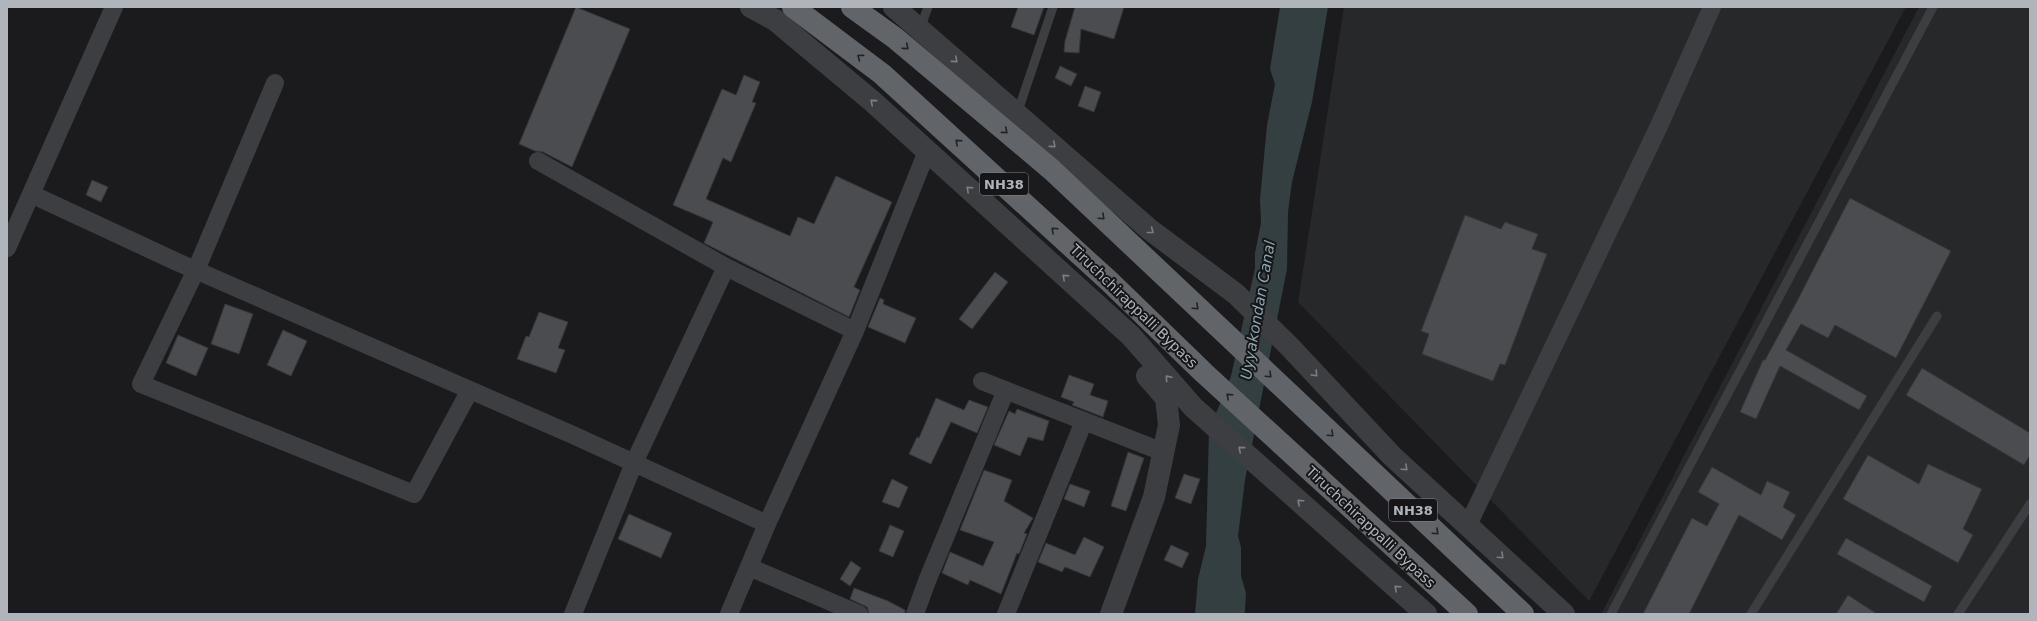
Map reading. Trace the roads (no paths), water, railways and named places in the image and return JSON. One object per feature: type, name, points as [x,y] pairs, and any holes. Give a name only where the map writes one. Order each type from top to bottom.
[{"type":"highway","name":"Tiruchchirappalli Bypass","points":[[793,7],[882,74],[1109,281],[1204,373],[1467,614]]},
{"type":"highway","name":"NH38","points":[[852,7],[895,38],[1052,170],[1523,614]]},
{"type":"street","points":[[7,248],[114,7]]},
{"type":"street","points":[[751,7],[781,25],[872,100],[1131,336],[1193,407],[1426,614]]},
{"type":"street","points":[[894,7],[1149,229],[1236,294],[1289,346],[1392,456],[1564,614]]},
{"type":"street","points":[[1468,525],[1659,126],[1712,7]]},
{"type":"street","points":[[275,83],[196,270],[141,384],[414,494],[470,390]]},
{"type":"street","points":[[729,614],[767,524],[855,331],[927,151]]},
{"type":"street","points":[[538,161],[726,267],[855,331]]},
{"type":"street","points":[[31,194],[196,270],[470,390],[767,524]]},
{"type":"street","points":[[573,614],[634,463],[726,267]]},
{"type":"street","points":[[1088,298],[1114,337],[1166,398],[1169,425],[1154,497],[1110,614]]},
{"type":"street","points":[[982,380],[1163,452]]},
{"type":"street","points":[[915,614],[927,581],[1006,390]]},
{"type":"street","points":[[1006,614],[1084,421]]},
{"type":"street","points":[[749,567],[859,614]]},
{"type":"lane","points":[[920,29],[928,7]]},
{"type":"lane","points":[[1017,114],[1053,7]]},
{"type":"lane","points":[[1611,614],[1933,7]]},
{"type":"lane","points":[[1751,614],[1937,316]]},
{"type":"lane","points":[[1958,614],[2030,504]]},
{"type":"water","name":"Uyyakondan Canal","points":[[1280,7],[1328,7],[1312,102],[1292,182],[1288,212],[1287,269],[1245,480],[1238,536],[1241,547],[1241,576],[1246,593],[1245,611],[1244,614],[1195,614],[1198,579],[1206,546],[1209,431],[1231,376],[1255,268],[1255,253],[1261,223],[1260,199],[1267,125],[1275,84],[1270,69]]}]
